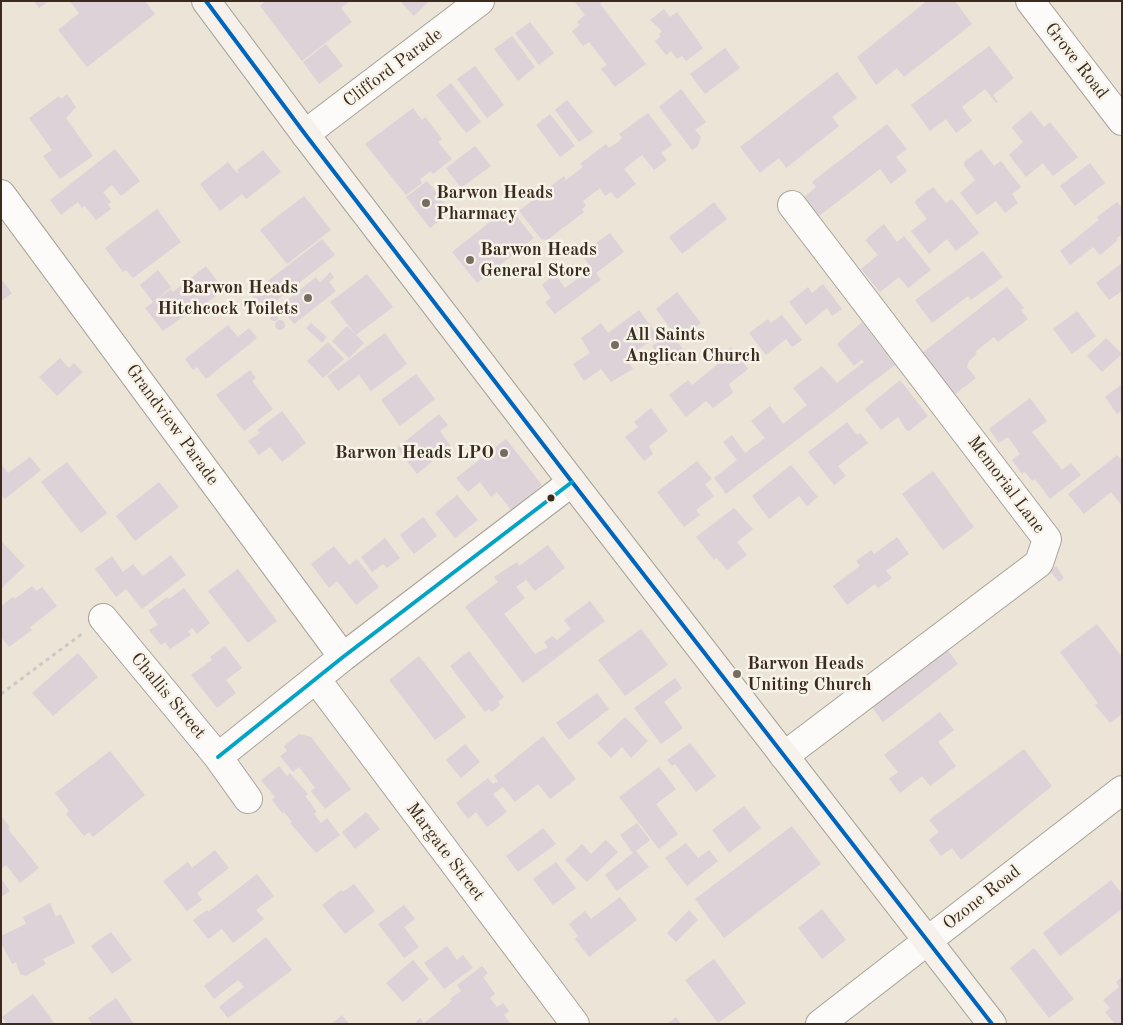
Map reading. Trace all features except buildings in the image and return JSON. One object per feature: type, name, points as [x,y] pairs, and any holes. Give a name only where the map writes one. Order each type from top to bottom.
[{"type":"street","points":[[206,1],[305,134],[572,482],[992,1024]]},
{"type":"street","name":"Clifford Parade","points":[[305,134],[480,1]]},
{"type":"street","name":"Grove Road","points":[[1030,1],[1122,121]]},
{"type":"street","name":"Grandview Parade","points":[[1,194],[343,657]]},
{"type":"street","name":"Memorial Lane","points":[[784,756],[1039,563],[1047,539],[792,205]]},
{"type":"street","points":[[218,757],[343,657],[572,482]]},
{"type":"street","name":"Challis Street","points":[[104,618],[218,757],[248,799]]},
{"type":"street","name":"Margate Street","points":[[316,679],[575,1024]]},
{"type":"street","name":"Ozone Road","points":[[820,1024],[1122,790]]},
{"type":"path","points":[[1,694],[104,618]]},
{"type":"transit line","points":[[206,1],[305,134],[572,482],[992,1024]]},
{"type":"transit line","points":[[218,757],[343,657],[572,482]]},
{"type":"place","name":"Barwon Heads Pharmacy","points":[[426,203]]},
{"type":"place","name":"Barwon Heads General Store","points":[[470,260]]},
{"type":"place","name":"Barwon Heads Hitchcock Toilets","points":[[308,298]]},
{"type":"place","name":"All Saints Anglican Church","points":[[615,345]]},
{"type":"place","name":"Barwon Heads LPO","points":[[504,453]]},
{"type":"place","name":"Barwon Heads Uniting Church","points":[[737,674]]}]
